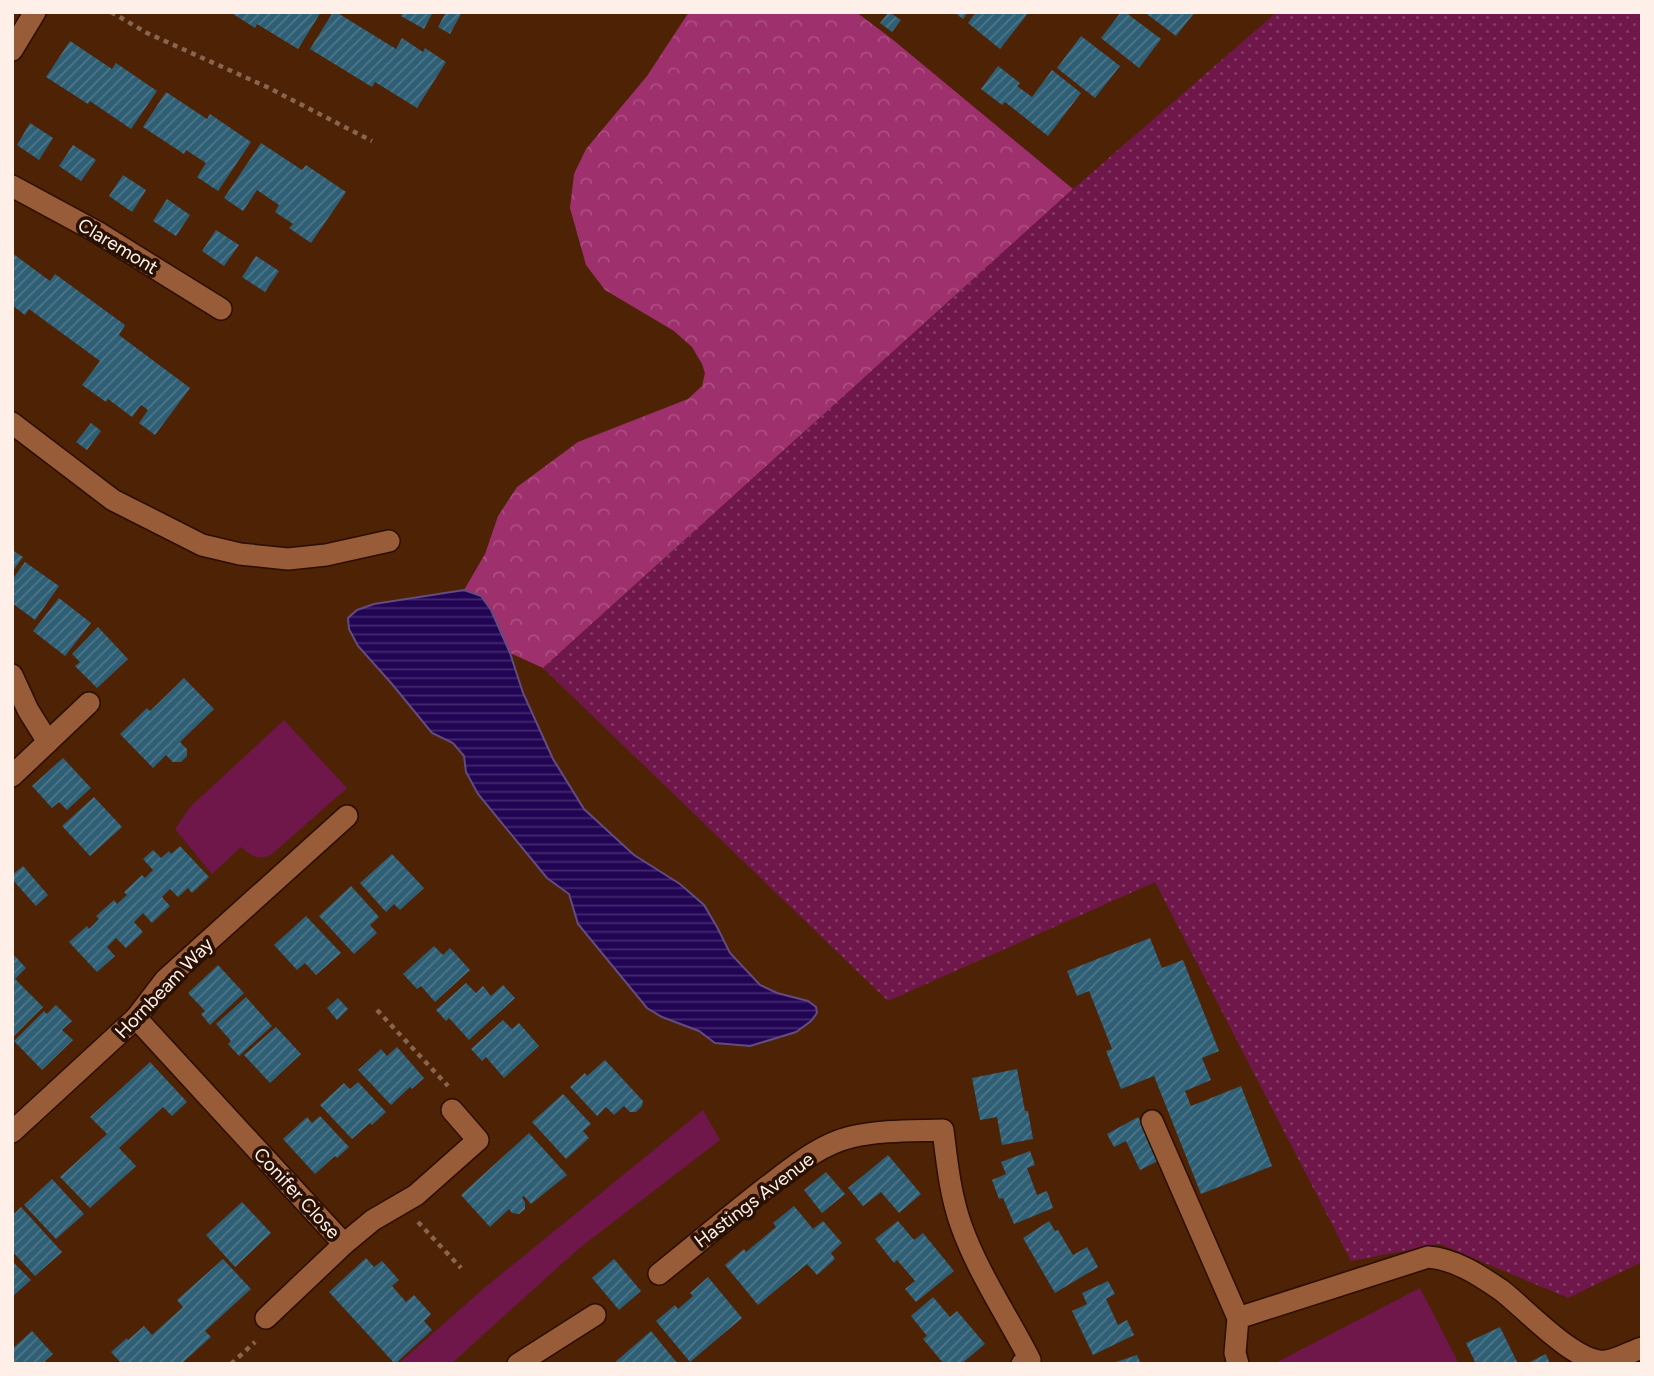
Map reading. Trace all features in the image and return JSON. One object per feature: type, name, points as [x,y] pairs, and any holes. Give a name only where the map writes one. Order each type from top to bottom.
[{"type":"street","points":[[12,50],[35,12]]},
{"type":"street","name":"Claremont","points":[[12,186],[97,232],[221,309]]},
{"type":"street","points":[[12,424],[113,500],[202,545],[240,554],[288,559],[326,555],[389,541]]},
{"type":"street","points":[[12,675],[28,710],[48,742]]},
{"type":"street","points":[[12,776],[89,703]]},
{"type":"street","name":"Hornbeam Way","points":[[14,1126],[136,1018],[165,980],[347,816]]},
{"type":"street","name":"Conifer Close","points":[[136,1018],[344,1244],[373,1220],[416,1195],[478,1140],[452,1110]]},
{"type":"street","points":[[1152,1121],[1238,1318],[1235,1353],[1238,1364]]},
{"type":"street","name":"Hastings Avenue","points":[[659,1274],[800,1161],[821,1149],[850,1137],[943,1130],[952,1193],[961,1226],[976,1261],[1012,1324],[1028,1362]]},
{"type":"street","points":[[266,1318],[344,1244]]},
{"type":"street","points":[[1238,1318],[1428,1257],[1443,1258],[1501,1290],[1584,1357],[1606,1361],[1642,1348]]},
{"type":"street","points":[[518,1364],[596,1315]]},
{"type":"path","points":[[111,12],[147,33],[267,88],[372,141]]},
{"type":"path","points":[[377,1010],[453,1092],[452,1110]]},
{"type":"path","points":[[401,1204],[461,1268]]},
{"type":"shaded area","points":[[1277,12],[1642,12],[1642,1262],[1568,1298],[1440,1244],[1351,1261],[1155,882],[888,1001],[543,668],[1073,189]]},
{"type":"shaded area","points":[[464,590],[481,596],[491,610],[510,653],[523,693],[553,759],[584,809],[634,855],[680,884],[704,905],[730,953],[760,985],[777,993],[808,1001],[816,1007],[817,1013],[811,1021],[796,1032],[750,1046],[715,1043],[699,1031],[662,1017],[647,1008],[578,924],[569,894],[547,878],[478,794],[466,772],[464,756],[453,743],[432,733],[358,646],[349,629],[348,618],[357,610],[374,604]]},
{"type":"shaded area","points":[[284,720],[347,788],[271,855],[258,857],[241,847],[212,874],[175,829],[190,807]]},
{"type":"shaded area","points":[[703,1110],[720,1140],[577,1250],[451,1364],[398,1364],[483,1289]]},
{"type":"shaded area","points":[[1420,1288],[1459,1364],[1273,1364]]},
{"type":"green space","points":[[689,12],[856,12],[1073,189],[543,668],[510,653],[491,610],[480,596],[464,590],[485,554],[498,516],[517,487],[578,442],[688,399],[702,386],[705,373],[692,347],[674,331],[605,290],[586,265],[570,208],[574,174],[586,149],[647,76]]},
{"type":"building","points":[[230,12],[321,12],[298,49],[257,24],[255,28]]},
{"type":"building","points":[[333,12],[396,49],[402,38],[423,52],[425,48],[446,62],[417,108],[375,82],[372,87],[310,49]]},
{"type":"building","points":[[403,12],[433,12],[424,29],[401,16]]},
{"type":"building","points":[[446,12],[462,12],[450,34],[438,27]]},
{"type":"building","points":[[889,12],[901,20],[892,32],[880,23]]},
{"type":"building","points":[[954,12],[968,12],[963,19]]},
{"type":"building","points":[[976,12],[1029,12],[1000,49],[968,23]]},
{"type":"building","points":[[1121,12],[1125,12],[1161,39],[1139,68],[1101,38]]},
{"type":"building","points":[[1144,12],[1195,12],[1176,36]]},
{"type":"building","points":[[1081,36],[1120,66],[1095,98],[1057,68]]},
{"type":"building","points":[[70,41],[112,69],[116,63],[157,91],[131,129],[90,101],[88,104],[46,77]]},
{"type":"building","points":[[998,66],[1020,83],[1017,86],[1032,97],[1052,70],[1081,93],[1048,136],[1005,102],[1002,105],[981,89]]},
{"type":"building","points":[[166,92],[207,119],[210,114],[251,142],[218,191],[197,177],[206,163],[186,150],[184,154],[143,127]]},
{"type":"building","points":[[30,123],[53,138],[39,160],[17,145]]},
{"type":"building","points":[[261,143],[302,170],[306,165],[346,192],[311,243],[289,228],[293,224],[275,212],[279,205],[257,190],[243,211],[224,198]]},
{"type":"building","points":[[73,145],[96,160],[81,181],[59,166]]},
{"type":"building","points":[[123,175],[146,190],[132,212],[109,196]]},
{"type":"building","points":[[167,199],[190,215],[176,236],[153,221]]},
{"type":"building","points":[[216,230],[239,245],[224,266],[202,251]]},
{"type":"building","points":[[12,253],[50,281],[55,274],[125,325],[119,335],[190,388],[155,435],[139,423],[148,410],[141,405],[132,417],[108,399],[106,402],[82,385],[100,361],[29,309],[25,315],[12,305]]},
{"type":"building","points":[[256,256],[279,271],[265,292],[242,277]]},
{"type":"building","points":[[91,423],[101,431],[87,450],[76,442]]},
{"type":"building","points":[[12,550],[23,557],[12,572]]},
{"type":"building","points":[[25,562],[59,586],[35,620],[12,603],[12,580]]},
{"type":"building","points":[[59,598],[91,623],[65,656],[33,631]]},
{"type":"building","points":[[98,627],[128,659],[97,688],[75,666],[80,662],[72,654]]},
{"type":"building","points":[[184,678],[214,709],[180,742],[187,749],[187,756],[181,762],[173,762],[166,755],[153,768],[120,734],[147,708],[150,711]]},
{"type":"building","points":[[63,758],[91,788],[67,810],[59,802],[52,808],[32,786]]},
{"type":"building","points":[[94,797],[122,827],[90,856],[62,826]]},
{"type":"building","points":[[180,846],[209,877],[192,893],[188,888],[178,897],[170,889],[162,897],[170,906],[152,923],[143,913],[134,922],[143,932],[126,948],[116,938],[107,947],[115,956],[97,972],[69,942],[87,926],[89,929],[99,919],[96,916],[114,900],[117,904],[127,895],[124,892],[142,875],[145,878],[153,870],[143,859],[153,850],[161,858]]},
{"type":"building","points":[[392,854],[424,888],[400,910],[394,904],[386,912],[360,883]]},
{"type":"building","points":[[23,866],[48,895],[36,906],[12,879],[12,875]]},
{"type":"building","points":[[351,886],[379,917],[370,925],[377,933],[354,954],[319,916]]},
{"type":"building","points":[[306,916],[341,953],[316,975],[305,963],[297,970],[274,945]]},
{"type":"building","points":[[1150,938],[1162,968],[1183,960],[1219,1051],[1202,1058],[1211,1080],[1185,1091],[1191,1106],[1241,1086],[1272,1166],[1201,1194],[1154,1076],[1121,1089],[1106,1051],[1112,1049],[1089,991],[1077,996],[1067,971]]},
{"type":"building","points":[[434,946],[443,955],[450,948],[470,970],[435,1002],[421,986],[417,989],[403,974]]},
{"type":"building","points":[[12,953],[26,968],[15,979],[43,1007],[14,1036],[12,1034]]},
{"type":"building","points":[[218,965],[244,993],[210,1025],[201,1014],[205,1011],[188,993]]},
{"type":"building","points":[[466,983],[476,993],[483,986],[491,996],[503,985],[515,998],[469,1040],[449,1018],[446,1021],[436,1010]]},
{"type":"building","points":[[246,997],[272,1026],[239,1056],[228,1044],[231,1041],[216,1024]]},
{"type":"building","points":[[338,998],[348,1009],[337,1020],[327,1008]]},
{"type":"building","points":[[56,1005],[72,1021],[62,1030],[73,1040],[42,1070],[14,1041],[44,1011],[47,1014]]},
{"type":"building","points":[[503,1020],[512,1029],[519,1023],[539,1046],[504,1078],[486,1057],[482,1061],[471,1049]]},
{"type":"building","points":[[276,1027],[301,1054],[270,1083],[244,1055]]},
{"type":"building","points":[[397,1047],[424,1078],[391,1105],[358,1070],[381,1049],[387,1056]]},
{"type":"building","points":[[605,1060],[643,1101],[636,1112],[630,1112],[624,1106],[614,1115],[606,1107],[597,1116],[570,1087]]},
{"type":"building","points":[[150,1062],[187,1102],[172,1116],[163,1107],[119,1148],[136,1166],[90,1208],[60,1177],[107,1134],[90,1117]]},
{"type":"building","points":[[1017,1069],[1033,1139],[1002,1145],[997,1117],[980,1120],[972,1078]]},
{"type":"building","points":[[358,1082],[386,1112],[352,1139],[320,1105],[344,1083],[350,1089]]},
{"type":"building","points":[[563,1094],[591,1124],[583,1131],[589,1138],[566,1159],[532,1122]]},
{"type":"building","points":[[320,1116],[349,1147],[315,1174],[283,1139],[307,1117],[312,1123]]},
{"type":"building","points":[[1138,1117],[1160,1160],[1140,1170],[1126,1141],[1114,1147],[1107,1134]]},
{"type":"building","points":[[529,1133],[567,1175],[531,1204],[524,1196],[522,1198],[525,1209],[519,1214],[512,1213],[509,1209],[490,1227],[461,1195]]},
{"type":"building","points":[[1030,1151],[1035,1165],[1027,1168],[1037,1195],[1047,1191],[1053,1208],[1014,1224],[1003,1198],[999,1199],[992,1180],[1006,1174],[1001,1162]]},
{"type":"building","points":[[888,1155],[921,1194],[899,1213],[881,1192],[863,1206],[848,1188]]},
{"type":"building","points":[[826,1172],[845,1194],[822,1213],[804,1190]]},
{"type":"building","points":[[52,1179],[84,1214],[56,1239],[24,1205]]},
{"type":"building","points":[[242,1202],[271,1233],[235,1267],[206,1235]]},
{"type":"building","points":[[794,1206],[813,1229],[823,1221],[842,1243],[831,1253],[835,1259],[817,1275],[807,1264],[758,1305],[725,1265],[744,1249],[746,1252],[776,1227],[773,1223]]},
{"type":"building","points":[[21,1207],[62,1252],[35,1276],[12,1251],[12,1216]]},
{"type":"building","points":[[898,1221],[914,1240],[923,1233],[954,1271],[916,1302],[905,1289],[915,1281],[897,1260],[894,1263],[875,1239]]},
{"type":"building","points":[[1049,1221],[1055,1231],[1058,1230],[1073,1255],[1087,1247],[1098,1267],[1055,1293],[1023,1238]]},
{"type":"building","points":[[366,1258],[374,1267],[382,1261],[399,1280],[392,1286],[406,1302],[414,1295],[431,1314],[424,1321],[432,1330],[395,1364],[329,1292]]},
{"type":"building","points":[[223,1259],[251,1289],[205,1331],[211,1337],[181,1364],[122,1364],[111,1352],[144,1326],[152,1335],[183,1307],[177,1300]]},
{"type":"building","points":[[614,1259],[641,1291],[619,1310],[592,1278]]},
{"type":"building","points":[[12,1261],[31,1280],[12,1297]]},
{"type":"building","points":[[708,1277],[742,1318],[690,1362],[656,1321],[675,1305],[678,1309],[693,1296],[690,1293]]},
{"type":"building","points":[[1108,1281],[1115,1294],[1106,1299],[1118,1325],[1127,1320],[1134,1335],[1093,1355],[1072,1311],[1087,1304],[1082,1293]]},
{"type":"building","points":[[933,1297],[950,1317],[957,1311],[985,1344],[961,1364],[944,1364],[923,1339],[927,1336],[911,1316]]},
{"type":"building","points":[[1500,1327],[1518,1364],[1476,1364],[1466,1343]]},
{"type":"building","points":[[32,1331],[53,1354],[45,1361],[47,1364],[12,1364],[12,1349]]},
{"type":"building","points":[[651,1331],[678,1364],[613,1364],[629,1350]]},
{"type":"building","points":[[1546,1354],[1550,1364],[1526,1364]]},
{"type":"building","points":[[1137,1355],[1141,1364],[1113,1364],[1113,1363]]}]
